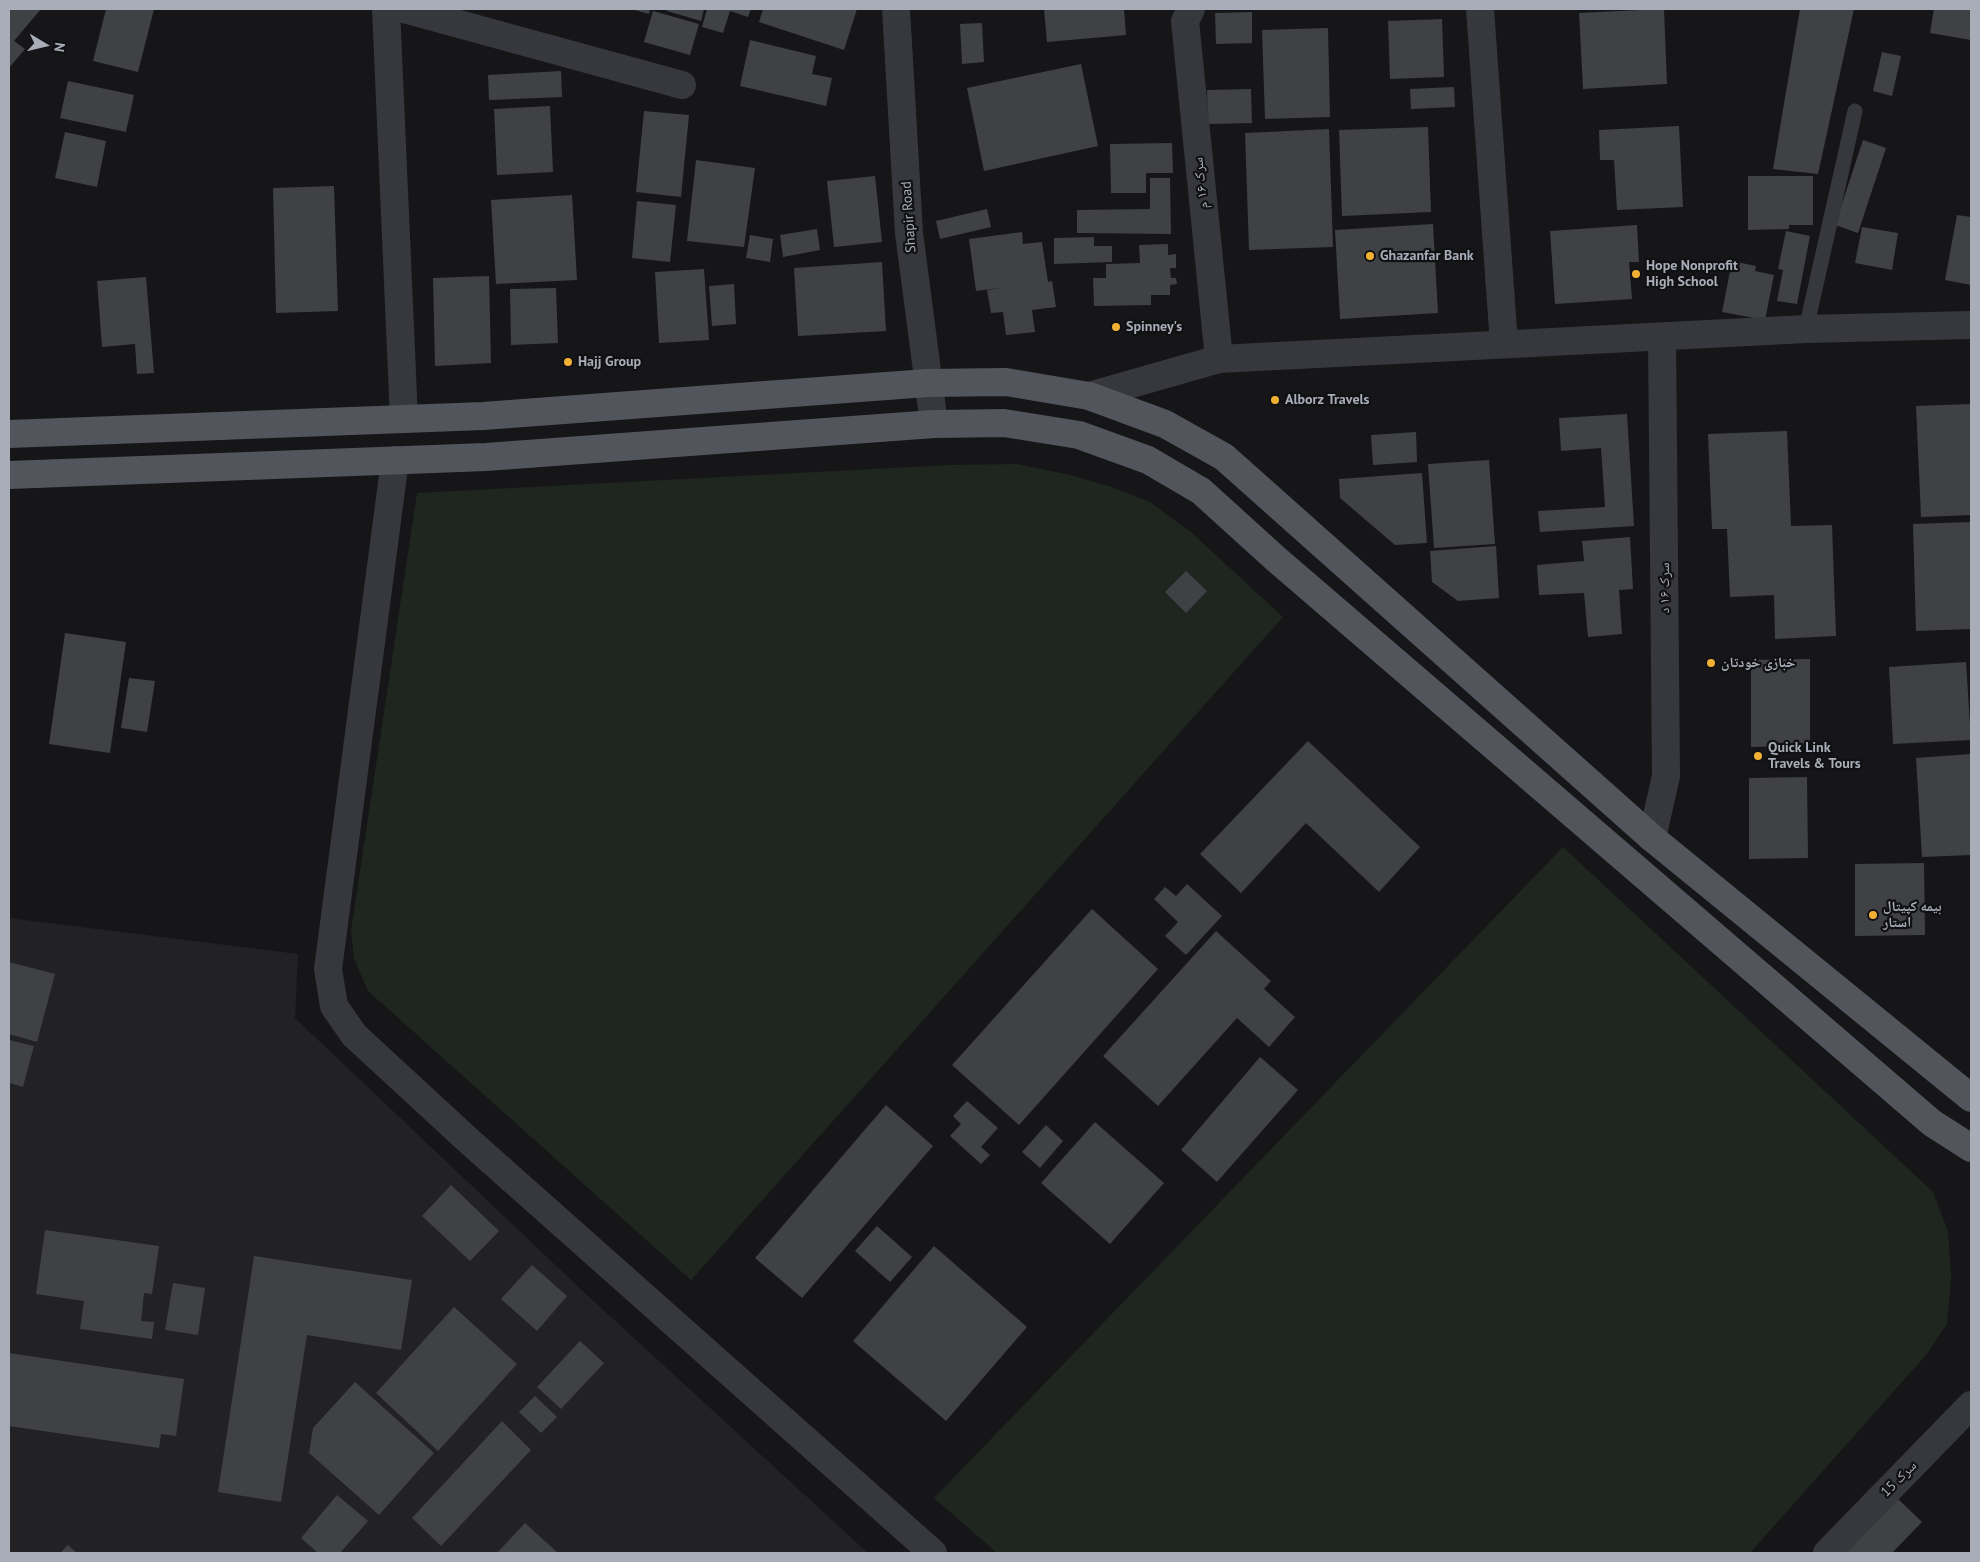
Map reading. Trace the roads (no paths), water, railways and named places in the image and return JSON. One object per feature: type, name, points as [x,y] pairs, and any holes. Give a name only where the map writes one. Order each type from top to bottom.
[{"type":"main road","points":[[9,434],[483,416],[927,383],[1006,382],[1089,396],[1165,424],[1224,458],[1652,838],[1971,1098]]},
{"type":"main road","points":[[9,475],[496,456],[934,424],[1004,423],[1079,435],[1148,460],[1200,491],[1276,559],[1932,1123],[1971,1148]]},
{"type":"main road","points":[[1633,864],[1652,838]]},
{"type":"street","points":[[386,9],[404,419]]},
{"type":"street","points":[[404,9],[682,85]]},
{"type":"street","name":"Shapir Road","points":[[896,9],[909,232],[927,383],[934,424]]},
{"type":"street","name":"سرک ۱۶ م","points":[[1191,9],[1185,21],[1219,359]]},
{"type":"street","points":[[1480,9],[1504,344]]},
{"type":"street","points":[[1089,396],[1219,359],[1806,329],[1971,325]]},
{"type":"street","name":"سرک ۱۶ د","points":[[1652,838],[1666,776],[1662,337]]},
{"type":"street","points":[[395,460],[328,970],[334,1006],[354,1035],[470,1142],[933,1553]]},
{"type":"street","name":"سرک 15","points":[[1826,1553],[1971,1405]]},
{"type":"lane","points":[[1806,329],[1855,111]]},
{"type":"place","name":"Ghazanfar Bank","points":[[1370,256]]},
{"type":"place","name":"Hope Nonprofit High School","points":[[1636,274]]},
{"type":"place","name":"Spinney's","points":[[1116,327]]},
{"type":"place","name":"Hajj Group","points":[[568,362]]},
{"type":"place","name":"Alborz Travels","points":[[1275,400]]},
{"type":"place","name":"خبازی خودتان","points":[[1711,663]]},
{"type":"place","name":"Quick Link Travels & Tours","points":[[1758,756]]},
{"type":"place","name":"بیمه کپیتال استار","points":[[1873,915]]}]
